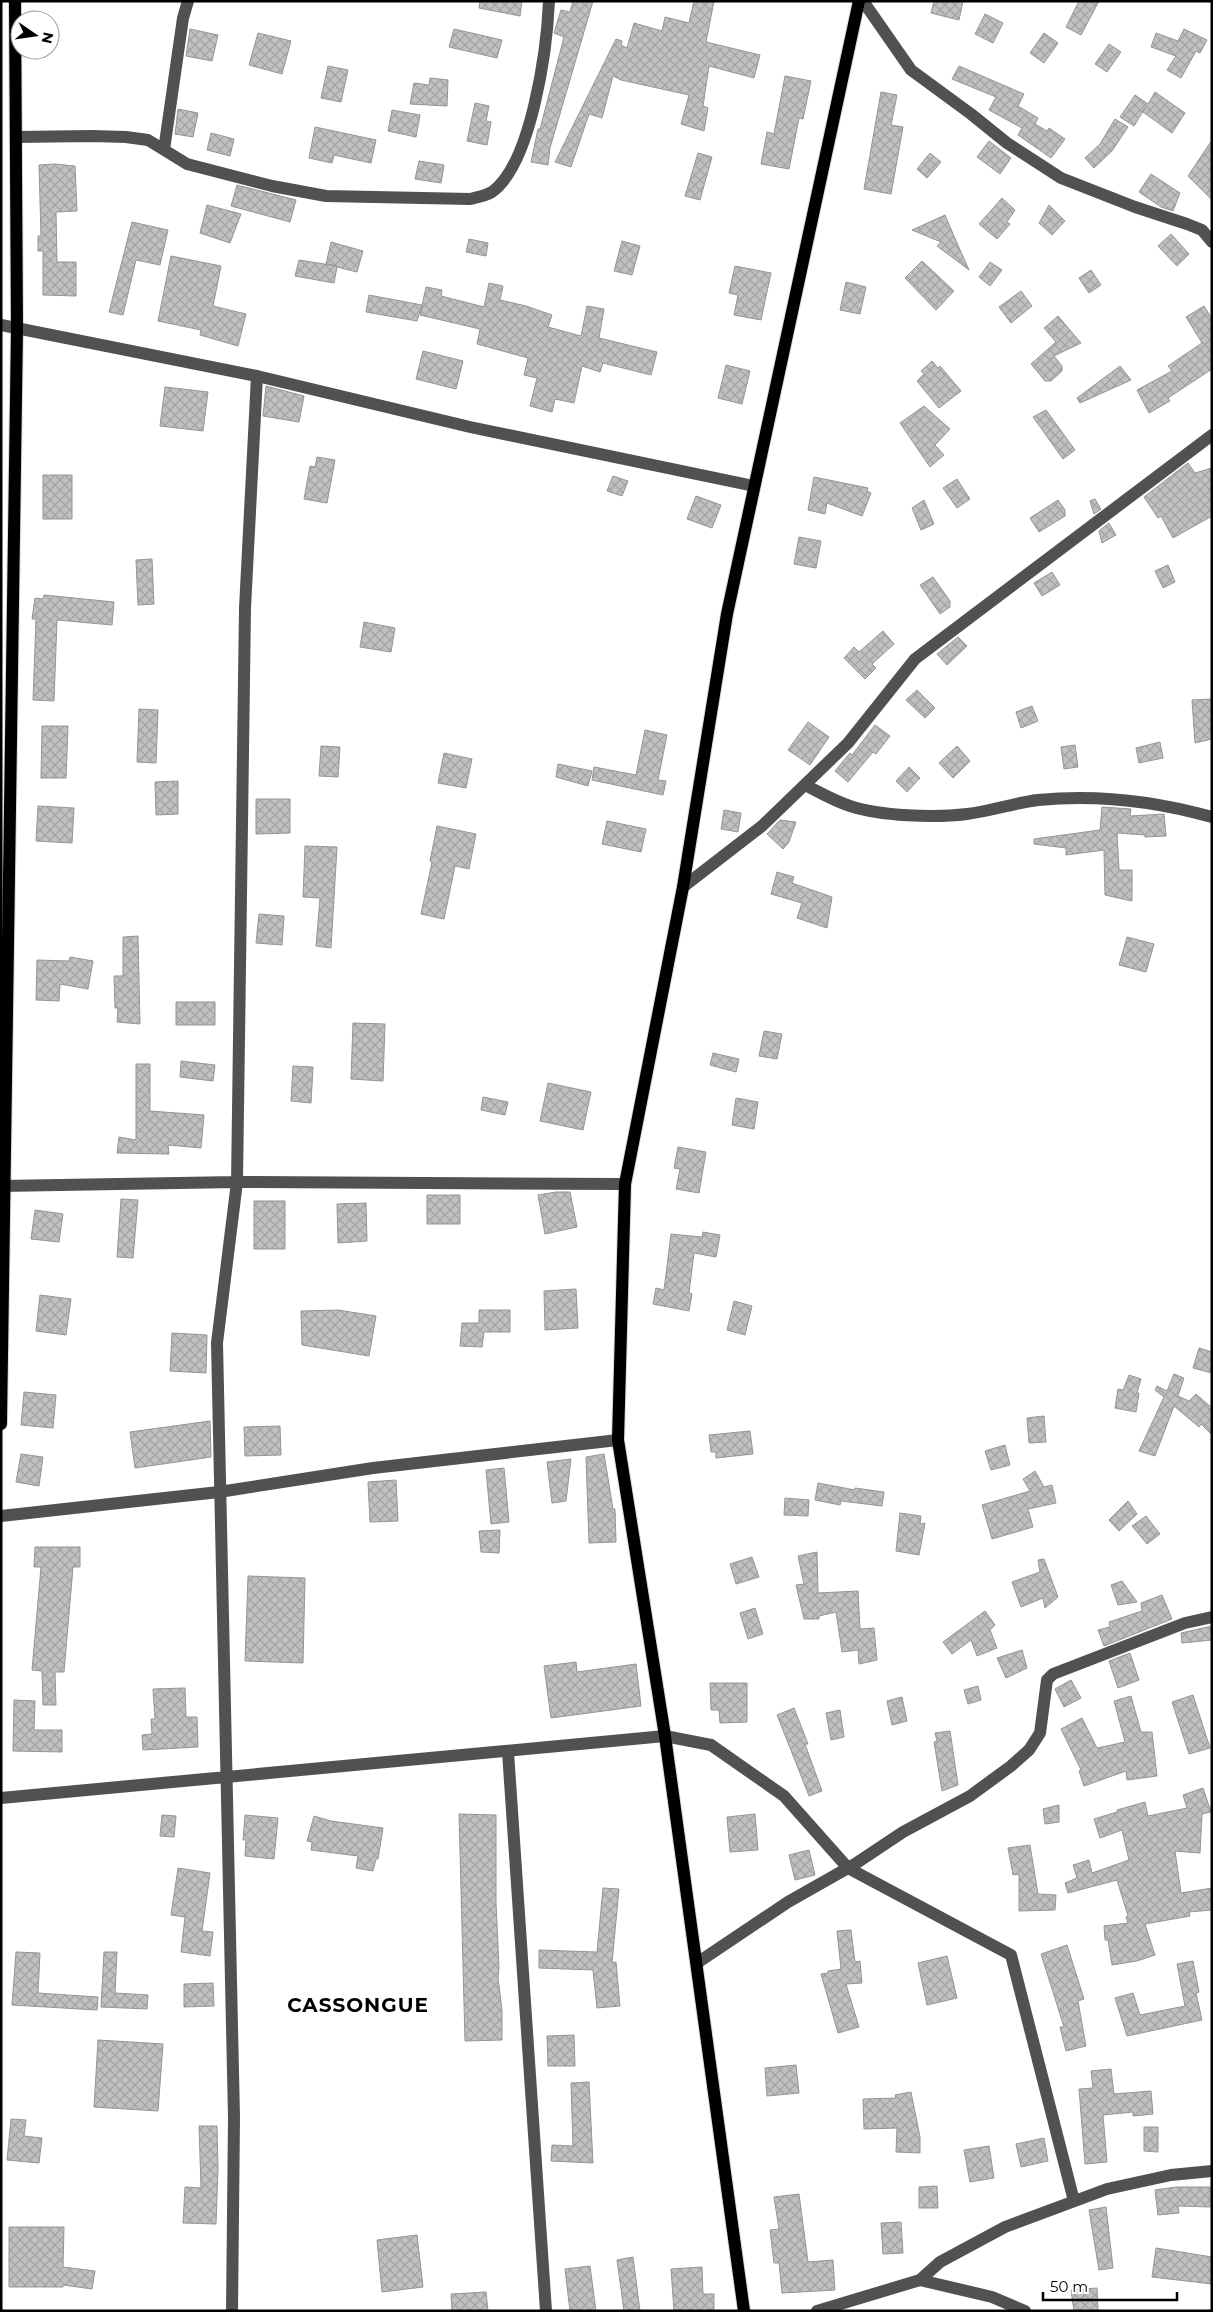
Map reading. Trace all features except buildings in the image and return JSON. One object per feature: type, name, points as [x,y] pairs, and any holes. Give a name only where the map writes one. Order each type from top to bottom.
[{"type":"main road","points":[[1,1424],[17,328],[15,1]]},
{"type":"main road","points":[[744,2311],[697,1963],[618,1440],[625,1184],[683,886],[727,614],[859,1]]},
{"type":"street","points":[[164,150],[183,18],[188,1]]},
{"type":"street","points":[[16,137],[126,137],[148,140],[186,164],[310,194],[412,198],[470,199],[482,197],[493,191],[502,180],[524,143],[542,66],[549,1]]},
{"type":"street","points":[[863,1],[911,70],[1007,143],[1061,178],[1135,207],[1202,230],[1212,242]]},
{"type":"street","points":[[1,326],[257,376],[470,427],[754,486]]},
{"type":"street","points":[[232,2311],[234,2117],[217,1343],[237,1182],[245,608],[257,376]]},
{"type":"street","points":[[683,886],[762,826],[805,785],[848,742],[916,659],[1212,435]]},
{"type":"street","points":[[805,785],[850,806],[903,815],[967,814],[1038,800],[1131,799],[1212,817]]},
{"type":"street","points":[[4,1186],[237,1182],[625,1184]]},
{"type":"street","points":[[1,1516],[219,1492],[373,1468],[618,1440]]},
{"type":"street","points":[[697,1963],[788,1902],[848,1868],[903,1832],[970,1796],[1011,1766],[1029,1750],[1040,1734],[1047,1680],[1053,1674],[1185,1623],[1212,1617]]},
{"type":"street","points":[[1,1798],[664,1736],[711,1745],[784,1796],[848,1868],[1011,1955],[1074,2201]]},
{"type":"street","points":[[508,1752],[546,2311]]},
{"type":"street","points":[[817,2311],[920,2280],[940,2262],[1005,2227],[1107,2189],[1171,2175],[1212,2171]]},
{"type":"street","points":[[920,2280],[992,2297],[1025,2311]]},
{"type":"district","name":"CASSONGUE","points":[[358,2005]]}]
